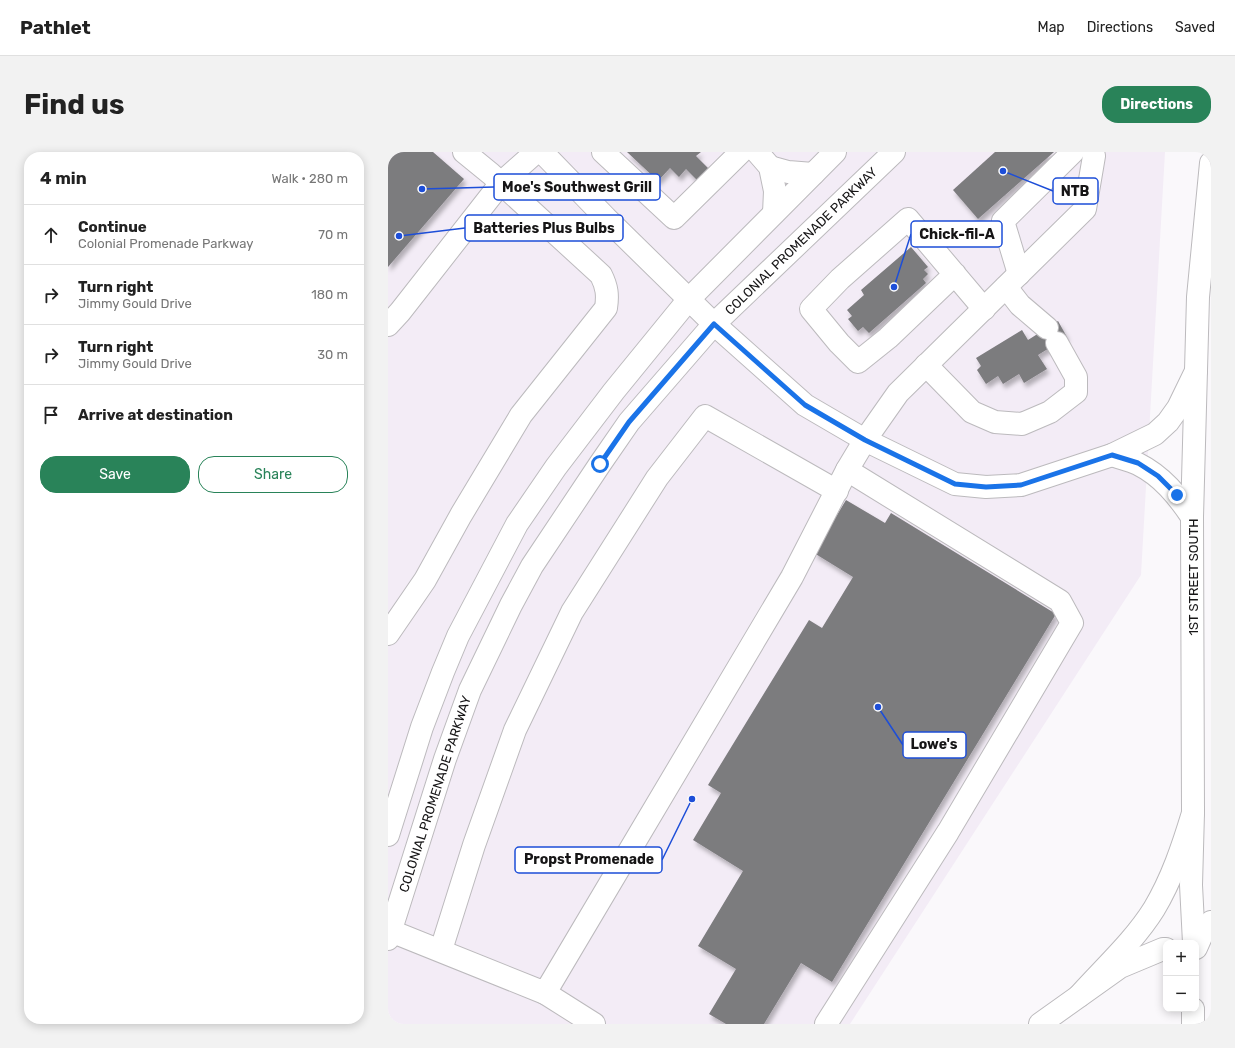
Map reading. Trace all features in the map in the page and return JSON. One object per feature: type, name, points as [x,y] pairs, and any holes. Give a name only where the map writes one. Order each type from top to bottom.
[{"type":"main road","points":[[388,634],[425,580],[461,515],[521,416],[606,308],[608,296],[606,285],[601,275],[501,183],[464,152]]},
{"type":"main road","points":[[388,325],[400,312],[501,183],[536,152]]},
{"type":"main road","points":[[542,152],[606,218],[714,324],[805,405],[865,440],[955,484],[986,487],[1021,485],[1112,455],[1155,434],[1168,422],[1178,408],[1196,371]]},
{"type":"main road","points":[[603,152],[674,218],[741,152]]},
{"type":"main road","points":[[388,835],[422,727],[443,672],[458,636],[517,524],[556,467],[614,391],[689,299],[836,152]]},
{"type":"main road","name":"COLONIAL PROMENADE PARKWAY","points":[[389,933],[445,759],[470,690],[511,604],[532,566],[629,422],[714,324],[894,152]]},
{"type":"main road","points":[[926,365],[972,412],[995,422],[1022,424],[1050,412],[1076,392],[1076,377],[1052,336],[1020,305],[1013,281],[1003,221],[1073,152]]},
{"type":"main road","points":[[545,993],[792,577],[847,470],[865,440],[898,393],[1085,209],[1094,156],[1093,152]]},
{"type":"main road","points":[[764,160],[775,191],[774,213]]},
{"type":"main road","points":[[764,160],[788,172],[813,174]]},
{"type":"main road","name":"1ST STREET SOUTH","points":[[1194,940],[1191,886],[1193,813],[1192,517],[1198,297],[1211,163]]},
{"type":"main road","points":[[955,274],[888,338],[858,362],[839,343],[811,309],[840,279],[908,219],[955,274],[984,309]]},
{"type":"main road","points":[[441,950],[474,845],[515,730],[572,612],[657,478],[705,416],[836,491]]},
{"type":"main road","points":[[1112,455],[1138,463],[1158,476],[1177,495],[1192,517]]},
{"type":"main road","points":[[826,1024],[948,832],[1072,623],[1060,601],[847,470]]},
{"type":"main road","points":[[1079,996],[1133,937],[1154,909],[1178,860],[1193,813]]},
{"type":"main road","points":[[1199,941],[1203,932],[1211,922]]},
{"type":"main road","points":[[389,933],[441,950],[545,993],[594,1024]]},
{"type":"main road","points":[[1040,1024],[1120,967],[1163,949]]},
{"type":"main road","points":[[1199,952],[1211,958]]},
{"type":"shaded area","points":[[388,152],[1165,152],[1141,575],[850,1024],[388,1024]]},
{"type":"building","points":[[393,152],[433,152],[464,179],[388,267],[388,158]]},
{"type":"building","points":[[627,152],[701,152],[696,156],[709,169],[698,181],[686,169],[679,177],[670,168],[658,181]]},
{"type":"building","points":[[995,152],[1054,152],[978,219],[953,190]]},
{"type":"building","points":[[911,247],[928,267],[924,270],[928,274],[923,279],[926,283],[869,333],[863,327],[858,331],[848,319],[852,316],[847,310],[864,295],[861,290]]},
{"type":"building","points":[[1058,321],[1067,337],[1038,355],[1047,369],[1024,383],[1019,374],[1003,384],[998,376],[986,384],[977,370],[981,366],[976,358],[1022,330],[1028,340]]},
{"type":"building","points":[[846,500],[885,523],[891,513],[1056,614],[832,982],[801,963],[764,1024],[726,1024],[709,1014],[736,969],[698,946],[743,871],[693,840],[721,793],[708,785],[809,620],[822,628],[853,577],[814,553]]},
{"type":"place","name":"NTB","points":[[1003,171]]},
{"type":"place","name":"Moe's Southwest Grill","points":[[422,189]]},
{"type":"place","name":"Batteries Plus Bulbs","points":[[399,236]]},
{"type":"place","name":"Chick-fil-A","points":[[894,287]]},
{"type":"place","name":"Lowe's","points":[[878,707]]},
{"type":"place","name":"Propst Promenade","points":[[692,799]]},
{"type":"route","points":[[600,464],[629,422],[714,324],[805,405],[865,440],[955,484],[986,487],[1021,485],[1112,455],[1138,463],[1158,476],[1177,495]]}]
